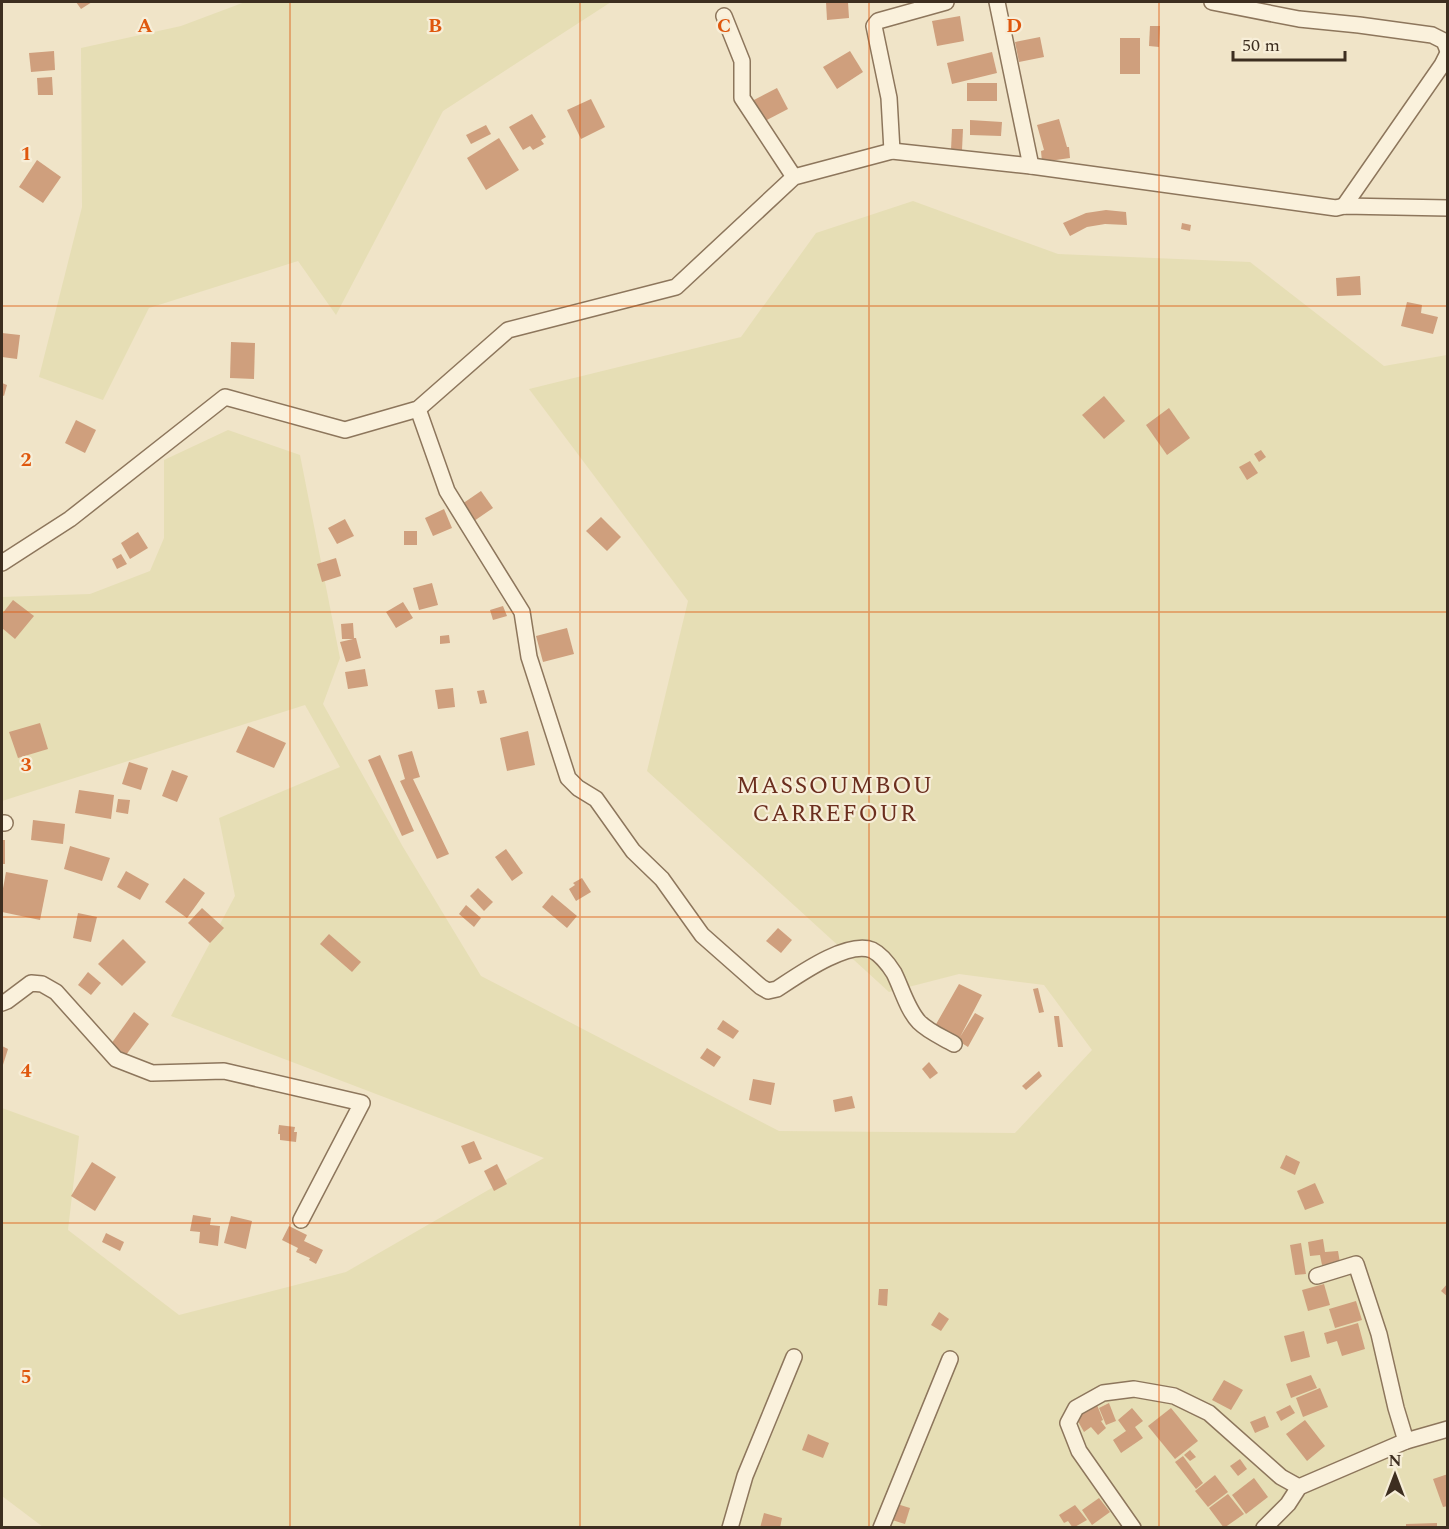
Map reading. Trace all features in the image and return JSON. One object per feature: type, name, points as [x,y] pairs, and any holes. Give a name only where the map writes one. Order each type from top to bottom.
[{"type":"street","points":[[892,151],[889,98],[874,26],[878,21],[946,2]]},
{"type":"street","points":[[996,2],[1031,166]]},
{"type":"street","points":[[1212,2],[1299,19],[1432,35],[1444,40],[1448,52],[1442,65],[1344,206]]},
{"type":"street","points":[[724,16],[742,61],[742,98],[794,177]]},
{"type":"street","points":[[2,563],[70,519],[225,397],[345,430],[418,409],[508,330],[675,287],[794,177],[892,151],[1031,166],[1336,208],[1344,206],[1448,208]]},
{"type":"street","points":[[418,409],[447,491],[522,612],[529,657],[568,778],[578,788],[596,799],[633,851],[662,879],[702,935],[761,987],[768,991],[777,989],[823,960],[862,948],[872,950],[893,971],[917,1020],[927,1029],[954,1044]]},
{"type":"street","points":[[2,1003],[31,983],[42,984],[56,992],[116,1059],[152,1073],[224,1071],[362,1103],[301,1220]]},
{"type":"street","points":[[1317,1276],[1356,1264],[1379,1334],[1406,1441]]},
{"type":"street","points":[[730,1527],[745,1476],[794,1357]]},
{"type":"street","points":[[881,1527],[950,1359]]},
{"type":"street","points":[[1133,1527],[1078,1451],[1068,1423],[1076,1408],[1103,1393],[1134,1389],[1174,1396],[1209,1413],[1281,1477],[1299,1487]]},
{"type":"street","points":[[1264,1527],[1288,1504],[1299,1487],[1406,1441],[1448,1429]]},
{"type":"shaded area","points":[[245,2],[611,2],[443,111],[336,315],[298,261],[149,308],[103,400],[39,377],[82,207],[81,48],[181,26]]},
{"type":"shaded area","points":[[913,201],[1058,254],[1250,262],[1384,366],[1447,355],[1447,1527],[43,1527],[2,1496],[2,1108],[79,1136],[68,1230],[179,1315],[346,1272],[544,1158],[171,1016],[235,896],[219,818],[340,767],[305,705],[2,801],[2,597],[90,594],[150,571],[164,538],[164,460],[228,430],[300,455],[340,658],[323,704],[403,847],[481,976],[779,1131],[1015,1133],[1092,1050],[1044,985],[959,974],[889,992],[647,771],[688,601],[529,389],[741,337],[816,233]]},
{"type":"building","points":[[76,2],[92,2],[81,9]]},
{"type":"building","points":[[826,2],[848,2],[849,18],[827,20]]},
{"type":"building","points":[[960,16],[964,41],[937,46],[932,21]]},
{"type":"building","points":[[1150,26],[1160,26],[1159,47],[1149,46]]},
{"type":"building","points":[[1040,37],[1044,57],[1019,62],[1015,42]]},
{"type":"building","points":[[1120,38],[1140,38],[1140,74],[1120,74]]},
{"type":"building","points":[[54,51],[55,70],[31,72],[29,53]]},
{"type":"building","points":[[850,51],[863,72],[837,89],[823,67]]},
{"type":"building","points":[[992,52],[997,73],[952,84],[947,63]]},
{"type":"building","points":[[52,77],[53,95],[38,95],[37,78]]},
{"type":"building","points":[[967,83],[997,83],[997,101],[967,101]]},
{"type":"building","points":[[777,88],[788,109],[763,122],[752,101]]},
{"type":"building","points":[[591,99],[605,127],[581,139],[567,110]]},
{"type":"building","points":[[532,114],[546,137],[541,140],[544,144],[533,150],[530,146],[523,150],[509,127]]},
{"type":"building","points":[[1059,119],[1067,147],[1069,147],[1070,158],[1042,162],[1041,151],[1044,150],[1037,125]]},
{"type":"building","points":[[970,120],[1002,122],[1001,136],[970,135]]},
{"type":"building","points":[[486,125],[491,134],[471,144],[466,135]]},
{"type":"building","points":[[952,129],[963,129],[962,150],[951,150]]},
{"type":"building","points":[[499,138],[519,170],[486,190],[467,158]]},
{"type":"building","points":[[37,160],[61,177],[43,203],[19,187]]},
{"type":"building","points":[[1106,210],[1126,212],[1127,225],[1105,224],[1087,227],[1070,236],[1063,223],[1086,213]]},
{"type":"building","points":[[1182,223],[1191,225],[1190,231],[1181,229]]},
{"type":"building","points":[[1360,276],[1361,295],[1337,296],[1336,278]]},
{"type":"building","points":[[1407,302],[1422,305],[1421,313],[1438,317],[1433,334],[1401,326]]},
{"type":"building","points":[[2,333],[20,335],[17,359],[2,357]]},
{"type":"building","points":[[231,342],[255,343],[254,379],[230,378]]},
{"type":"building","points":[[2,383],[7,385],[4,396],[2,395]]},
{"type":"building","points":[[1104,396],[1125,421],[1104,439],[1082,415]]},
{"type":"building","points":[[1169,408],[1190,438],[1167,455],[1146,425]]},
{"type":"building","points":[[76,420],[96,430],[85,453],[65,443]]},
{"type":"building","points":[[1261,450],[1266,457],[1259,462],[1254,454]]},
{"type":"building","points":[[1250,461],[1258,473],[1247,480],[1239,467]]},
{"type":"building","points":[[481,491],[493,508],[474,521],[462,504]]},
{"type":"building","points":[[444,509],[452,528],[433,536],[425,518]]},
{"type":"building","points":[[601,517],[621,537],[607,551],[586,531]]},
{"type":"building","points":[[345,519],[354,536],[337,544],[328,528]]},
{"type":"building","points":[[404,531],[417,531],[417,545],[404,545]]},
{"type":"building","points":[[138,532],[148,548],[130,559],[121,543]]},
{"type":"building","points":[[121,554],[127,564],[117,569],[112,559]]},
{"type":"building","points":[[336,558],[341,576],[322,582],[317,564]]},
{"type":"building","points":[[432,583],[438,605],[419,610],[413,588]]},
{"type":"building","points":[[13,600],[34,616],[15,639],[2,628],[2,614]]},
{"type":"building","points":[[403,602],[413,618],[396,628],[386,612]]},
{"type":"building","points":[[503,606],[507,616],[493,620],[490,610]]},
{"type":"building","points":[[353,623],[354,638],[356,638],[361,658],[346,662],[340,642],[353,639],[342,639],[341,624]]},
{"type":"building","points":[[567,628],[574,654],[543,662],[536,636]]},
{"type":"building","points":[[449,635],[450,643],[440,644],[440,636]]},
{"type":"building","points":[[365,669],[368,686],[348,689],[345,672]]},
{"type":"building","points":[[453,688],[455,707],[438,709],[435,690]]},
{"type":"building","points":[[484,690],[487,703],[480,704],[477,691]]},
{"type":"building","points":[[40,723],[48,749],[18,758],[9,732]]},
{"type":"building","points":[[248,726],[286,743],[274,768],[236,752]]},
{"type":"building","points":[[528,731],[535,765],[507,771],[500,738]]},
{"type":"building","points":[[412,751],[420,777],[413,779],[449,854],[437,859],[400,781],[405,779],[398,755]]},
{"type":"building","points":[[380,755],[414,831],[402,836],[368,760]]},
{"type":"building","points":[[129,762],[148,768],[141,790],[122,784]]},
{"type":"building","points":[[172,770],[188,776],[177,802],[162,796]]},
{"type":"building","points":[[79,790],[114,795],[111,819],[75,813]]},
{"type":"building","points":[[118,799],[130,800],[128,814],[116,812]]},
{"type":"building","points":[[33,820],[65,824],[63,844],[31,840]]},
{"type":"building","points":[[2,840],[5,840],[5,864],[2,864]]},
{"type":"building","points":[[70,846],[110,858],[102,881],[64,869]]},
{"type":"building","points":[[506,849],[523,873],[512,881],[495,857]]},
{"type":"building","points":[[126,871],[149,884],[140,900],[117,887]]},
{"type":"building","points":[[6,872],[48,880],[40,920],[2,912]]},
{"type":"building","points":[[184,878],[205,893],[187,918],[165,902]]},
{"type":"building","points":[[582,878],[591,892],[576,901],[569,889],[575,885],[573,883]]},
{"type":"building","points":[[478,888],[493,902],[484,911],[470,896]]},
{"type":"building","points":[[552,895],[577,916],[567,928],[542,907]]},
{"type":"building","points":[[466,905],[481,918],[474,927],[459,914]]},
{"type":"building","points":[[202,908],[224,928],[210,943],[188,923]]},
{"type":"building","points":[[78,913],[97,917],[91,942],[73,938]]},
{"type":"building","points":[[778,928],[792,940],[781,953],[766,941]]},
{"type":"building","points":[[329,934],[361,962],[352,972],[320,944]]},
{"type":"building","points":[[123,939],[146,962],[122,986],[98,964]]},
{"type":"building","points":[[88,972],[101,983],[91,995],[78,985]]},
{"type":"building","points":[[959,984],[982,995],[960,1037],[975,1013],[984,1018],[968,1047],[935,1026]]},
{"type":"building","points":[[1038,988],[1044,1012],[1039,1013],[1033,989]]},
{"type":"building","points":[[134,1012],[149,1024],[126,1055],[111,1044]]},
{"type":"building","points":[[1054,1016],[1059,1016],[1063,1047],[1058,1047]]},
{"type":"building","points":[[723,1020],[739,1031],[733,1039],[717,1029]]},
{"type":"building","points":[[2,1046],[8,1049],[2,1068]]},
{"type":"building","points":[[707,1048],[721,1057],[714,1067],[700,1058]]},
{"type":"building","points":[[929,1062],[938,1073],[930,1079],[922,1069]]},
{"type":"building","points":[[1039,1071],[1042,1076],[1026,1090],[1022,1086]]},
{"type":"building","points":[[753,1079],[775,1083],[771,1105],[749,1100]]},
{"type":"building","points":[[852,1096],[855,1108],[835,1112],[833,1100]]},
{"type":"building","points":[[279,1125],[295,1127],[296,1142],[280,1140]]},
{"type":"building","points":[[474,1141],[482,1159],[469,1164],[461,1146]]},
{"type":"building","points":[[1286,1155],[1300,1162],[1295,1175],[1280,1168]]},
{"type":"building","points":[[92,1162],[116,1177],[95,1211],[71,1196]]},
{"type":"building","points":[[497,1164],[507,1184],[494,1191],[484,1171]]},
{"type":"building","points":[[1315,1183],[1324,1203],[1305,1210],[1297,1191]]},
{"type":"building","points":[[193,1215],[211,1218],[210,1225],[220,1226],[218,1246],[199,1243],[200,1232],[190,1231]]},
{"type":"building","points":[[231,1216],[252,1221],[246,1249],[224,1243]]},
{"type":"building","points":[[289,1226],[307,1235],[304,1241],[323,1250],[316,1264],[309,1260],[310,1258],[296,1252],[298,1248],[282,1240]]},
{"type":"building","points":[[106,1233],[124,1242],[120,1251],[102,1242]]},
{"type":"building","points":[[1323,1239],[1325,1252],[1338,1251],[1340,1263],[1322,1265],[1320,1255],[1310,1256],[1308,1242]]},
{"type":"building","points":[[1301,1243],[1306,1274],[1295,1275],[1290,1245]]},
{"type":"building","points":[[1448,1283],[1448,1297],[1441,1291]]},
{"type":"building","points":[[1324,1284],[1330,1305],[1308,1311],[1302,1290]]},
{"type":"building","points":[[879,1289],[888,1289],[887,1306],[878,1305]]},
{"type":"building","points":[[1356,1301],[1362,1320],[1335,1328],[1329,1309]]},
{"type":"building","points":[[939,1312],[949,1319],[941,1331],[931,1325]]},
{"type":"building","points":[[1358,1323],[1365,1349],[1342,1356],[1337,1341],[1327,1344],[1324,1333]]},
{"type":"building","points":[[1304,1331],[1310,1357],[1291,1362],[1284,1336]]},
{"type":"building","points":[[1311,1375],[1317,1388],[1291,1398],[1286,1384]]},
{"type":"building","points":[[1224,1380],[1243,1390],[1231,1410],[1212,1400]]},
{"type":"building","points":[[1320,1388],[1328,1407],[1303,1417],[1296,1398]]},
{"type":"building","points":[[1109,1403],[1116,1421],[1106,1425],[1099,1408]]},
{"type":"building","points":[[1097,1405],[1103,1420],[1101,1421],[1106,1428],[1098,1435],[1091,1427],[1084,1432],[1075,1416]]},
{"type":"building","points":[[1290,1405],[1295,1413],[1281,1421],[1276,1412]]},
{"type":"building","points":[[1132,1408],[1143,1421],[1135,1427],[1143,1438],[1121,1453],[1113,1440],[1126,1431],[1118,1420]]},
{"type":"building","points":[[1171,1408],[1198,1441],[1175,1459],[1148,1426]]},
{"type":"building","points":[[1265,1416],[1269,1427],[1255,1433],[1250,1422]]},
{"type":"building","points":[[1305,1420],[1325,1446],[1307,1461],[1286,1434]]},
{"type":"building","points":[[808,1434],[829,1443],[823,1458],[802,1450]]},
{"type":"building","points":[[1190,1450],[1196,1457],[1190,1461],[1184,1455]]},
{"type":"building","points":[[1183,1456],[1203,1483],[1196,1489],[1175,1462]]},
{"type":"building","points":[[1240,1459],[1247,1469],[1238,1476],[1230,1466]]},
{"type":"building","points":[[1448,1474],[1448,1506],[1443,1507],[1433,1479]]},
{"type":"building","points":[[1215,1475],[1228,1492],[1208,1507],[1195,1491]]},
{"type":"building","points":[[1254,1478],[1268,1497],[1246,1514],[1232,1495]]},
{"type":"building","points":[[1228,1494],[1244,1514],[1224,1528],[1209,1508]]},
{"type":"building","points":[[1099,1498],[1110,1512],[1092,1525],[1082,1510]]},
{"type":"building","points":[[897,1504],[910,1508],[905,1524],[892,1520]]},
{"type":"building","points":[[1075,1505],[1087,1520],[1073,1528],[1068,1521],[1064,1523],[1059,1515]]},
{"type":"building","points":[[764,1513],[782,1518],[780,1528],[760,1528]]},
{"type":"building","points":[[1437,1523],[1437,1528],[1406,1528],[1406,1524]]},
{"type":"district","name":"MASSOUMBOU CARREFOUR","points":[[835,799]]}]
